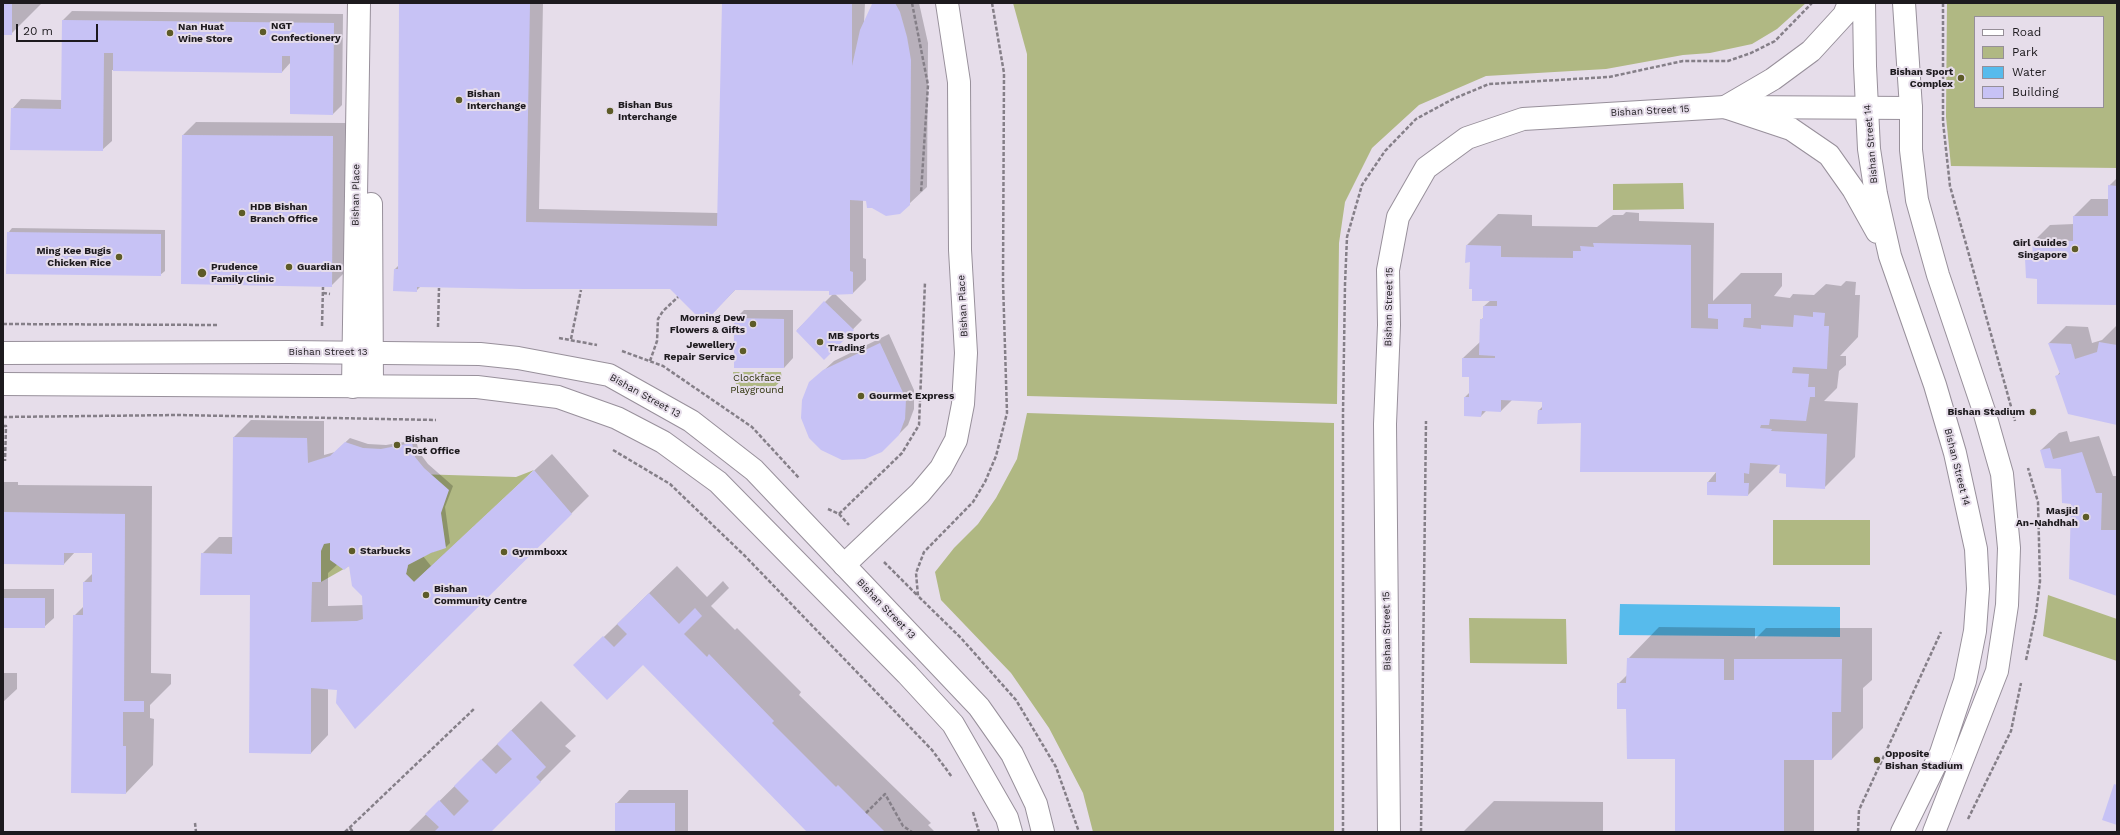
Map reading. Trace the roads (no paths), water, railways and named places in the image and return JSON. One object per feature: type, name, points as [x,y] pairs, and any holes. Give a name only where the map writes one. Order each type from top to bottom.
[{"type":"street","name":"Bishan Place","points":[[359,3],[363,386]]},
{"type":"street","name":"Bishan Place","points":[[363,352],[370,3]]},
{"type":"street","name":"Bishan Place","points":[[844,565],[920,493],[940,468],[956,440],[963,404],[966,353],[960,250],[959,82],[950,12],[947,3]]},
{"type":"street","points":[[1725,107],[1773,79],[1811,50],[1844,15],[1849,3]]},
{"type":"street","name":"Bishan Street 14","points":[[1864,3],[1869,149],[1876,194],[1890,256],[1935,385],[1955,453],[1976,549],[1978,589],[1975,632],[1965,681],[1941,753],[1902,832]]},
{"type":"street","points":[[1904,3],[1911,108],[1911,150],[1918,200],[1938,275],[1984,411],[2002,474],[2009,548],[2007,605],[1997,671],[1934,832]]},
{"type":"street","points":[[1725,107],[1791,129],[1829,155],[1853,189],[1890,256]]},
{"type":"street","name":"Bishan Street 15","points":[[1389,832],[1385,424],[1389,325],[1388,270],[1398,218],[1426,168],[1467,138],[1523,119],[1725,107],[1911,108]]},
{"type":"street","name":"Bishan Street 13","points":[[3,353],[363,352],[480,354],[518,358],[609,375],[691,421],[754,470],[979,707],[1012,754],[1036,804],[1043,832]]},
{"type":"street","points":[[3,384],[477,387],[558,397],[617,418],[663,442],[718,482],[907,674],[953,724],[1007,818],[1011,832]]},
{"type":"water","points":[[1620,604],[1840,607],[1840,637],[1619,635]]},
{"type":"place","name":"NGT Confectionery","points":[[263,32]]},
{"type":"place","name":"Nan Huat Wine Store","points":[[170,33]]},
{"type":"place","name":"Bishan Sport Complex","points":[[1961,78]]},
{"type":"place","name":"Bishan Interchange","points":[[459,100]]},
{"type":"place","name":"Bishan Bus Interchange","points":[[610,111]]},
{"type":"place","name":"HDB Bishan Branch Office","points":[[242,213]]},
{"type":"place","name":"Girl Guides Singapore","points":[[2075,249]]},
{"type":"place","name":"Ming Kee Bugis Chicken Rice","points":[[119,257]]},
{"type":"place","name":"Guardian","points":[[289,267]]},
{"type":"place","name":"Prudence Family Clinic","points":[[202,273]]},
{"type":"place","name":"Morning Dew Flowers & Gifts","points":[[753,324]]},
{"type":"place","name":"MB Sports Trading","points":[[820,342]]},
{"type":"place","name":"Jewellery Repair Service","points":[[743,351]]},
{"type":"place","name":"Gourmet Express","points":[[861,396]]},
{"type":"place","name":"Bishan Stadium","points":[[2033,412]]},
{"type":"place","name":"Bishan Post Office","points":[[397,445]]},
{"type":"place","name":"Masjid An-Nahdhah","points":[[2086,517]]},
{"type":"place","name":"Starbucks","points":[[352,551]]},
{"type":"place","name":"Gymmboxx","points":[[504,552]]},
{"type":"place","name":"Bishan Community Centre","points":[[426,595]]},
{"type":"place","name":"Opposite Bishan Stadium","points":[[1877,760]]},
{"type":"park label","name":"Clockface Playground","points":[[757,384]]}]
